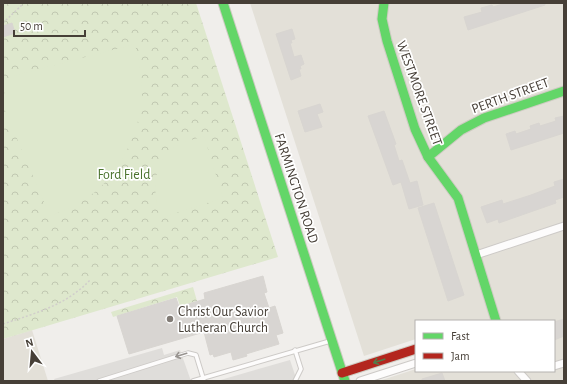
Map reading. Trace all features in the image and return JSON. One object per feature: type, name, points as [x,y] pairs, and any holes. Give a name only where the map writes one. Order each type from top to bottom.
[{"type":"street","name":"FARMINGTON ROAD","points":[[223,3],[343,377]]},
{"type":"street","name":"WESTMORE STREET","points":[[384,3],[382,19],[387,41],[415,129],[428,157],[458,198],[496,320]]},
{"type":"street","name":"PERTH STREET","points":[[428,157],[455,134],[472,123],[490,115],[564,91]]},
{"type":"street","points":[[476,254],[564,226]]},
{"type":"street","points":[[343,377],[415,349]]},
{"type":"street","points":[[360,381],[415,363]]},
{"type":"street","points":[[519,372],[527,381]]},
{"type":"lane","points":[[193,381],[332,340]]},
{"type":"lane","points":[[295,350],[301,369],[295,381]]},
{"type":"lane","points":[[99,381],[188,353],[196,355],[204,379]]},
{"type":"path","points":[[3,23],[24,3]]},
{"type":"path","points":[[3,324],[57,305],[71,297],[91,279]]},
{"type":"shaded area","points":[[250,3],[564,3],[564,381],[379,381],[415,369],[415,372],[555,372],[555,320],[415,320],[415,339],[364,356]]},
{"type":"shaded area","points":[[32,330],[48,381],[3,381],[3,339]]},
{"type":"shaded area","points":[[162,348],[164,355],[180,350],[191,381],[55,381],[54,379]]},
{"type":"shaded area","points":[[290,360],[297,381],[217,381]]},
{"type":"green space","name":"Ford Field","points":[[3,3],[196,3],[278,257],[3,339]]},
{"type":"green space","points":[[135,44],[141,72],[142,96],[138,121],[128,148],[114,172],[96,191],[76,205],[50,216],[3,106],[3,96],[13,76]]},
{"type":"green space","points":[[204,136],[223,198],[160,218],[155,188],[158,168],[162,160],[177,146],[187,141]]},
{"type":"green space","points":[[193,287],[197,301],[180,306],[177,297],[113,317],[111,312]]},
{"type":"building","points":[[506,3],[545,3],[545,5],[468,30],[464,17],[482,12],[481,8],[492,5],[493,7]]},
{"type":"building","points":[[12,23],[15,33],[3,37],[3,26]]},
{"type":"building","points":[[292,29],[295,39],[291,40],[292,43],[290,43],[294,57],[301,55],[304,64],[300,66],[301,69],[299,69],[301,76],[291,80],[276,34]]},
{"type":"building","points":[[320,104],[323,112],[317,114],[322,127],[305,132],[298,111]]},
{"type":"building","points":[[384,111],[396,144],[394,145],[399,161],[402,160],[410,183],[417,181],[423,205],[409,209],[401,182],[393,185],[368,116]]},
{"type":"building","points":[[564,116],[564,133],[511,150],[506,134],[515,131],[516,134],[531,129],[530,126],[539,123],[540,126],[556,121],[555,118]]},
{"type":"building","points":[[564,179],[564,197],[555,200],[556,203],[499,223],[498,219],[487,223],[481,207],[502,200],[503,204],[531,195],[555,186],[554,182]]},
{"type":"building","points":[[434,203],[464,295],[448,301],[418,208]]},
{"type":"building","name":"Christ Our Savior Lutheran Church","points":[[263,276],[267,292],[264,293],[269,308],[275,306],[283,333],[276,335],[279,344],[246,354],[247,356],[233,360],[231,352],[214,357],[213,354],[210,355],[204,332],[129,354],[117,316],[176,298],[179,307],[205,299],[204,293]]},
{"type":"building","points":[[564,319],[564,336],[555,340],[555,322]]},
{"type":"building","points":[[442,373],[445,381],[422,381],[422,379]]},
{"type":"traffic: fast","points":[[223,3],[345,381]]},
{"type":"traffic: fast","points":[[384,3],[382,19],[387,41],[415,129],[428,157],[458,198],[496,320]]},
{"type":"traffic: fast","points":[[428,157],[461,130],[484,118],[564,91]]},
{"type":"traffic: jam","points":[[342,373],[415,349]]},
{"type":"place","name":"Christ Our Savior Lutheran Church","points":[[170,319]]}]
